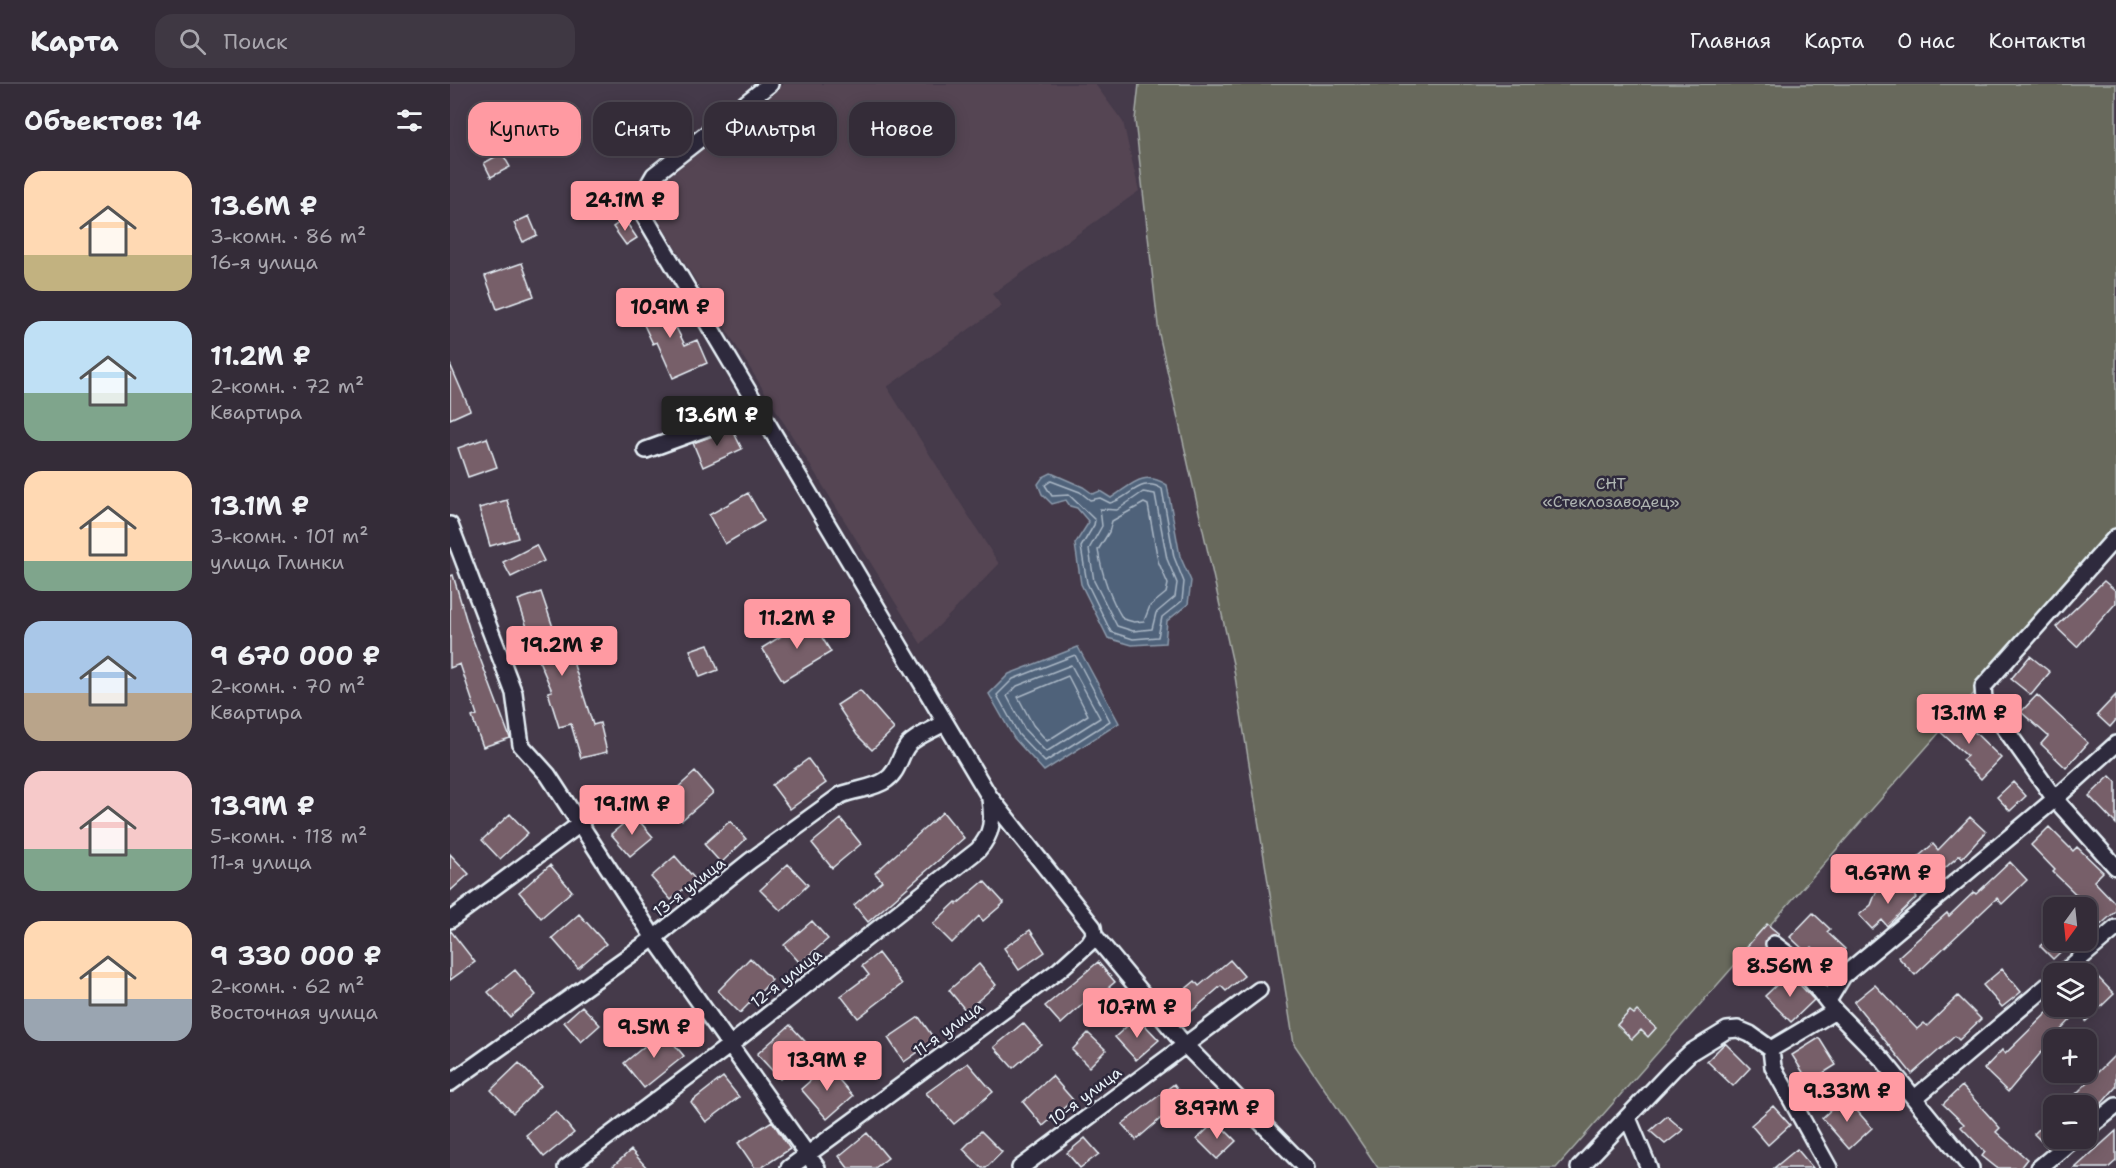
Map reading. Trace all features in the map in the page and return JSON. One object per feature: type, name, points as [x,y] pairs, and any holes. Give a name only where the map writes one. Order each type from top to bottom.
[{"type":"street","points":[[770,84],[654,175],[643,194],[645,216],[989,796],[1093,927],[1094,935],[1184,1044],[1306,1168]]},
{"type":"street","points":[[646,450],[759,409]]},
{"type":"street","points":[[450,525],[514,693],[521,745],[548,775],[654,938],[817,1168]]},
{"type":"street","points":[[2116,537],[1983,687],[1984,699],[2055,799],[2116,867]]},
{"type":"street","name":"13-я улица","points":[[450,1083],[654,938],[750,861],[841,795],[855,789],[875,786],[894,774],[910,743],[945,723]]},
{"type":"street","points":[[1771,1049],[1831,1006],[1843,976],[2055,799],[2116,744]]},
{"type":"street","name":"12-я улица","points":[[566,1168],[730,1045],[978,850],[990,834],[993,819],[989,796]]},
{"type":"street","points":[[450,920],[579,824]]},
{"type":"street","points":[[2075,963],[2116,928]]},
{"type":"street","name":"11-я улица","points":[[789,1168],[1059,970],[1089,943],[1094,935]]},
{"type":"street","points":[[1774,944],[1795,960],[1831,1006],[1883,1060],[1971,1168]]},
{"type":"street","points":[[1915,1098],[2043,989]]},
{"type":"street","name":"10-я улица","points":[[1020,1168],[1259,990]]},
{"type":"street","points":[[1579,1168],[1691,1052],[1727,1030],[1738,1029],[1750,1034],[1771,1049],[1773,1067],[1829,1168]]},
{"type":"street","points":[[2097,1121],[2116,1106]]},
{"type":"street","points":[[1628,1118],[1648,1168]]},
{"type":"street","points":[[2039,1168],[2062,1149]]},
{"type":"shaded area","points":[[784,84],[1095,84],[1123,122],[1139,191],[992,294],[1002,306],[887,387],[999,564],[921,644],[660,223],[652,201],[655,190],[661,182],[704,148],[704,156],[837,156],[837,102],[761,102]]},
{"type":"green space","name":"СНТ «Стеклозаводец»","points":[[1139,84],[2116,84],[2116,532],[1556,1168],[1378,1168],[1294,1044],[1233,664],[1159,334],[1135,120]]},
{"type":"water","points":[[1051,473],[1093,494],[1100,491],[1111,498],[1131,484],[1144,479],[1151,478],[1167,485],[1180,556],[1191,581],[1188,604],[1167,621],[1165,643],[1132,645],[1108,638],[1081,584],[1075,544],[1089,522],[1077,508],[1070,506],[1066,500],[1052,504],[1042,494],[1038,484],[1043,477]]},
{"type":"water","points":[[1078,647],[1119,723],[1044,771],[1014,738],[989,694],[1009,674]]},
{"type":"building","points":[[497,156],[504,156],[510,167],[491,177],[484,163]]},
{"type":"building","points":[[529,216],[537,235],[523,242],[514,223]]},
{"type":"building","points":[[624,219],[637,238],[626,245],[613,227]]},
{"type":"building","points":[[522,263],[534,296],[497,309],[485,276]]},
{"type":"building","points":[[661,298],[685,345],[697,340],[707,363],[673,378],[657,342],[653,344],[636,308]]},
{"type":"building","points":[[450,364],[470,410],[450,419]]},
{"type":"building","points":[[732,429],[742,449],[703,467],[693,443]]},
{"type":"building","points":[[487,438],[497,467],[468,477],[458,448]]},
{"type":"building","points":[[748,493],[764,521],[725,544],[709,515]]},
{"type":"building","points":[[507,500],[518,538],[490,546],[479,508]]},
{"type":"building","points":[[536,545],[544,561],[511,577],[503,562]]},
{"type":"building","points":[[453,575],[469,629],[510,738],[483,747],[472,717],[477,715],[460,664],[450,668],[450,576]]},
{"type":"building","points":[[2104,581],[2116,591],[2116,603],[2077,647],[2056,627]]},
{"type":"building","points":[[541,592],[557,639],[566,636],[577,663],[574,665],[593,725],[600,723],[607,752],[581,758],[571,724],[559,727],[548,692],[552,691],[534,649],[518,600]]},
{"type":"building","points":[[810,618],[831,652],[783,681],[762,648]]},
{"type":"building","points":[[708,644],[718,670],[700,677],[690,650]]},
{"type":"building","points":[[2030,656],[2050,672],[2031,695],[2011,679]]},
{"type":"building","points":[[860,690],[894,729],[872,750],[857,735],[837,705]]},
{"type":"building","points":[[2037,695],[2088,743],[2066,768],[2041,744],[2048,736],[2021,712]]},
{"type":"building","points":[[2116,695],[2116,720],[2110,727],[2097,715]]},
{"type":"building","points":[[1952,710],[2001,758],[1981,779],[1962,760],[1967,756],[1936,728]]},
{"type":"building","points":[[808,759],[826,783],[790,809],[772,785]]},
{"type":"building","points":[[695,772],[713,793],[682,820],[664,800]]},
{"type":"building","points":[[2110,776],[2116,782],[2116,824],[2089,796]]},
{"type":"building","points":[[2013,782],[2026,796],[2010,811],[1997,797]]},
{"type":"building","points":[[943,812],[964,838],[868,922],[854,905],[882,881],[875,873]]},
{"type":"building","points":[[510,814],[528,833],[500,859],[482,840]]},
{"type":"building","points":[[634,815],[653,837],[630,856],[611,834]]},
{"type":"building","points":[[1970,817],[1986,832],[1962,858],[1960,855],[1936,876],[1919,856],[1933,844],[1938,850]]},
{"type":"building","points":[[841,819],[861,844],[832,868],[812,843]]},
{"type":"building","points":[[730,821],[746,839],[721,863],[704,844]]},
{"type":"building","points":[[2049,827],[2073,851],[2077,847],[2103,872],[2094,881],[2116,904],[2116,911],[2098,927],[2097,897],[2079,897],[2053,872],[2055,870],[2031,845]]},
{"type":"building","points":[[450,854],[469,874],[450,891]]},
{"type":"building","points":[[675,856],[695,879],[671,900],[651,877]]},
{"type":"building","points":[[2010,862],[2027,880],[2002,904],[1997,898],[1915,975],[1898,957],[1947,913],[1949,916],[1974,892],[1976,894]]},
{"type":"building","points":[[788,864],[808,885],[781,911],[760,890]]},
{"type":"building","points":[[550,865],[572,891],[541,918],[519,892]]},
{"type":"building","points":[[984,881],[1004,903],[983,921],[979,916],[952,943],[933,924],[956,902],[957,904]]},
{"type":"building","points":[[1902,881],[1917,897],[1887,926],[1882,920],[1872,929],[1859,915],[1871,905],[1879,885],[1888,895]]},
{"type":"building","points":[[1813,913],[1830,929],[1827,932],[1845,949],[1831,964],[1812,947],[1807,953],[1790,937]]},
{"type":"building","points":[[579,914],[606,944],[578,968],[552,938]]},
{"type":"building","points":[[812,921],[828,939],[800,963],[784,945]]},
{"type":"building","points":[[1767,924],[1779,934],[1767,938],[1766,949],[1754,962],[1742,952]]},
{"type":"building","points":[[450,930],[475,962],[450,980]]},
{"type":"building","points":[[1030,930],[1045,952],[1019,970],[1004,948]]},
{"type":"building","points":[[2045,951],[2061,951],[2053,959]]},
{"type":"building","points":[[878,953],[902,984],[858,1018],[841,996],[869,975],[862,966]]},
{"type":"building","points":[[750,958],[772,980],[740,1013],[718,991]]},
{"type":"building","points":[[1230,960],[1244,976],[1226,991],[1221,986],[1191,1012],[1177,996],[1195,981],[1199,986]]},
{"type":"building","points":[[1098,962],[1115,982],[1096,998],[1093,995],[1061,1024],[1045,1006]]},
{"type":"building","points":[[979,964],[996,985],[966,1011],[949,990]]},
{"type":"building","points":[[2002,969],[2021,992],[2002,1007],[1983,985]]},
{"type":"building","points":[[515,970],[536,995],[510,1017],[488,992]]},
{"type":"building","points":[[1789,973],[1814,1000],[1791,1022],[1765,996]]},
{"type":"building","points":[[2097,976],[2114,994],[2097,1010]]},
{"type":"building","points":[[1875,985],[1917,1029],[1924,1023],[1927,1026],[1958,996],[1981,1019],[1959,1040],[1955,1036],[1912,1074],[1854,1002]]},
{"type":"building","points":[[582,1006],[600,1025],[581,1042],[564,1022]]},
{"type":"building","points":[[1630,1011],[1634,1014],[1637,1011],[1656,1028],[1648,1037],[1641,1030],[1632,1039],[1617,1025]]},
{"type":"building","points":[[919,1017],[935,1040],[904,1062],[888,1038]]},
{"type":"building","points":[[1137,1017],[1159,1040],[1136,1060],[1115,1037]]},
{"type":"building","points":[[2043,1017],[2073,1017],[2062,1029],[2043,1029],[2043,1050],[2008,1092],[1984,1069],[2002,1050],[2005,1054]]},
{"type":"building","points":[[1023,1023],[1041,1044],[1013,1068],[994,1047]]},
{"type":"building","points":[[790,1025],[813,1050],[780,1079],[757,1054]]},
{"type":"building","points":[[663,1031],[684,1056],[644,1088],[624,1063]]},
{"type":"building","points":[[1088,1033],[1106,1050],[1089,1067],[1072,1050]]},
{"type":"building","points":[[1819,1038],[1836,1065],[1809,1082],[1792,1055]]},
{"type":"building","points":[[1725,1043],[1750,1068],[1733,1086],[1707,1061]]},
{"type":"building","points":[[2116,1054],[2116,1087],[2097,1109],[2097,1095],[2075,1095],[2087,1083],[2097,1083],[2097,1073]]},
{"type":"building","points":[[519,1063],[541,1086],[513,1113],[491,1090]]},
{"type":"building","points":[[968,1063],[993,1092],[954,1124],[926,1093]]},
{"type":"building","points":[[827,1066],[853,1096],[827,1119],[801,1089]]},
{"type":"building","points":[[1052,1076],[1073,1100],[1043,1126],[1023,1102]]},
{"type":"building","points":[[723,1077],[739,1097],[706,1122],[691,1102]]},
{"type":"building","points":[[1174,1084],[1187,1102],[1168,1116],[1167,1113],[1136,1140],[1122,1124]]},
{"type":"building","points":[[1962,1086],[2000,1128],[1996,1132],[2027,1159],[2020,1168],[1997,1168],[1982,1156],[1985,1152],[1961,1127],[1964,1124],[1943,1104]]},
{"type":"building","points":[[1845,1097],[1872,1128],[1849,1149],[1822,1118]]},
{"type":"building","points":[[1773,1106],[1790,1125],[1768,1145],[1751,1125]]},
{"type":"building","points":[[556,1111],[574,1133],[544,1157],[526,1135]]},
{"type":"building","points":[[1667,1116],[1683,1130],[1665,1144],[1650,1131]]},
{"type":"building","points":[[772,1121],[790,1149],[761,1168],[755,1168],[738,1143]]},
{"type":"building","points":[[1216,1121],[1236,1141],[1217,1159],[1197,1139]]},
{"type":"building","points":[[2043,1125],[2043,1143],[2034,1134]]},
{"type":"building","points":[[981,1131],[1002,1152],[986,1168],[982,1168],[963,1149]]},
{"type":"building","points":[[2116,1131],[2116,1161],[2108,1168],[2075,1168],[2097,1149]]},
{"type":"building","points":[[867,1133],[888,1158],[875,1168],[848,1168],[839,1156]]},
{"type":"building","points":[[1085,1138],[1099,1154],[1080,1168],[1067,1153]]},
{"type":"building","points":[[1797,1149],[1813,1168],[1774,1168]]},
{"type":"building","points":[[631,1150],[647,1168],[611,1168]]}]
